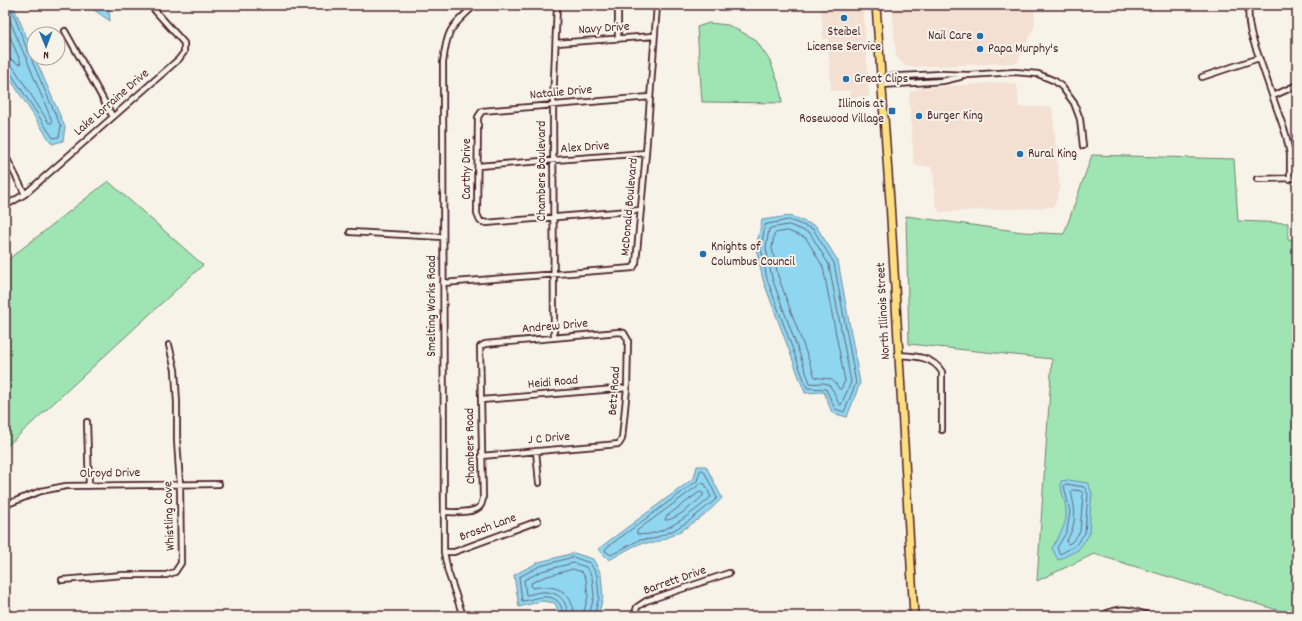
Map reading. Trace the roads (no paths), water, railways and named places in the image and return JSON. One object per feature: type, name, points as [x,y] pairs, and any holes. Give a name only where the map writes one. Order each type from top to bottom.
[{"type":"main road","name":"North Illinois Street","points":[[876,5],[914,616]]},
{"type":"street","name":"Lake Lorraine Drive","points":[[5,206],[24,194],[179,60],[184,52],[184,43],[150,5]]},
{"type":"street","name":"Smelting Works Road","points":[[463,616],[449,577],[444,552],[443,63],[445,43],[448,34],[454,24],[475,5]]},
{"type":"street","name":"Chambers Boulevard","points":[[554,338],[552,217],[553,104],[557,5]]},
{"type":"street","points":[[618,5],[618,39]]},
{"type":"street","name":"McDonald Boulevard","points":[[443,283],[633,268],[636,263],[641,210],[657,5]]},
{"type":"street","points":[[1248,5],[1248,23],[1289,144],[1290,178]]},
{"type":"street","points":[[66,33],[113,117]]},
{"type":"street","name":"Navy Drive","points":[[556,43],[654,36]]},
{"type":"street","points":[[1202,77],[1259,58]]},
{"type":"street","points":[[881,81],[942,74],[968,75],[1015,72],[1038,74],[1055,81],[1068,94],[1077,109],[1082,146]]},
{"type":"street","points":[[881,81],[943,81],[968,75]]},
{"type":"street","points":[[1273,96],[1297,85]]},
{"type":"street","name":"Natalie Drive","points":[[478,116],[482,111],[650,97]]},
{"type":"street","name":"Carthy Drive","points":[[478,116],[477,214],[480,221],[486,223],[552,217]]},
{"type":"street","name":"Alex Drive","points":[[478,166],[646,154]]},
{"type":"street","points":[[5,155],[24,194]]},
{"type":"street","points":[[1258,178],[1297,178]]},
{"type":"street","points":[[552,217],[641,210]]},
{"type":"street","points":[[350,232],[443,237]]},
{"type":"street","name":"Andrew Drive","points":[[480,347],[485,344],[619,332],[624,333],[628,340]]},
{"type":"street","name":"Betz Road","points":[[619,444],[622,439],[627,388],[628,340]]},
{"type":"street","name":"Whistling Cove","points":[[62,580],[166,575],[175,572],[182,563],[175,370],[169,345]]},
{"type":"street","name":"Chambers Road","points":[[444,512],[472,511],[477,510],[481,505],[480,347]]},
{"type":"street","points":[[898,355],[918,356],[931,361],[938,366],[942,372],[942,430]]},
{"type":"street","name":"Heidi Road","points":[[481,400],[627,388]]},
{"type":"street","points":[[87,422],[89,486]]},
{"type":"street","name":"J C Drive","points":[[481,456],[619,444]]},
{"type":"street","points":[[536,451],[539,483]]},
{"type":"street","name":"Olroyd Drive","points":[[5,505],[41,491],[66,486],[219,484]]},
{"type":"street","name":"Brosch Lane","points":[[444,552],[454,552],[538,521]]},
{"type":"street","name":"Barrett Drive","points":[[634,616],[637,607],[646,601],[729,573]]},
{"type":"street","points":[[1101,616],[1120,609],[1131,610],[1150,616]]},
{"type":"water","points":[[5,5],[13,5],[26,36],[26,66],[38,66],[65,127],[63,141],[52,144],[5,71]]},
{"type":"water","points":[[87,5],[106,5],[109,10],[110,21]]},
{"type":"water","points":[[789,216],[816,226],[838,261],[860,383],[847,417],[832,413],[824,392],[805,393],[763,280],[756,248],[762,220]]},
{"type":"water","points":[[697,466],[706,466],[722,498],[708,512],[691,525],[672,536],[654,543],[639,544],[609,560],[598,549],[694,478]]},
{"type":"water","points":[[1068,480],[1088,483],[1092,493],[1089,535],[1078,550],[1058,560],[1052,548],[1066,520],[1066,510],[1061,481]]},
{"type":"water","points":[[574,553],[593,559],[601,574],[603,597],[598,616],[560,616],[555,603],[542,601],[519,607],[514,575],[539,562]]},
{"type":"place","name":"Steibel License Service","points":[[844,18]]},
{"type":"place","name":"Nail Care","points":[[980,36]]},
{"type":"place","name":"Papa Murphy's","points":[[980,49]]},
{"type":"place","name":"Great Clips","points":[[846,79]]},
{"type":"place","name":"Illinois at Rosewood Village","points":[[892,111]]},
{"type":"place","name":"Burger King","points":[[919,116]]},
{"type":"place","name":"Rural King","points":[[1020,154]]},
{"type":"place","name":"Knights of Columbus Council","points":[[703,254]]}]
